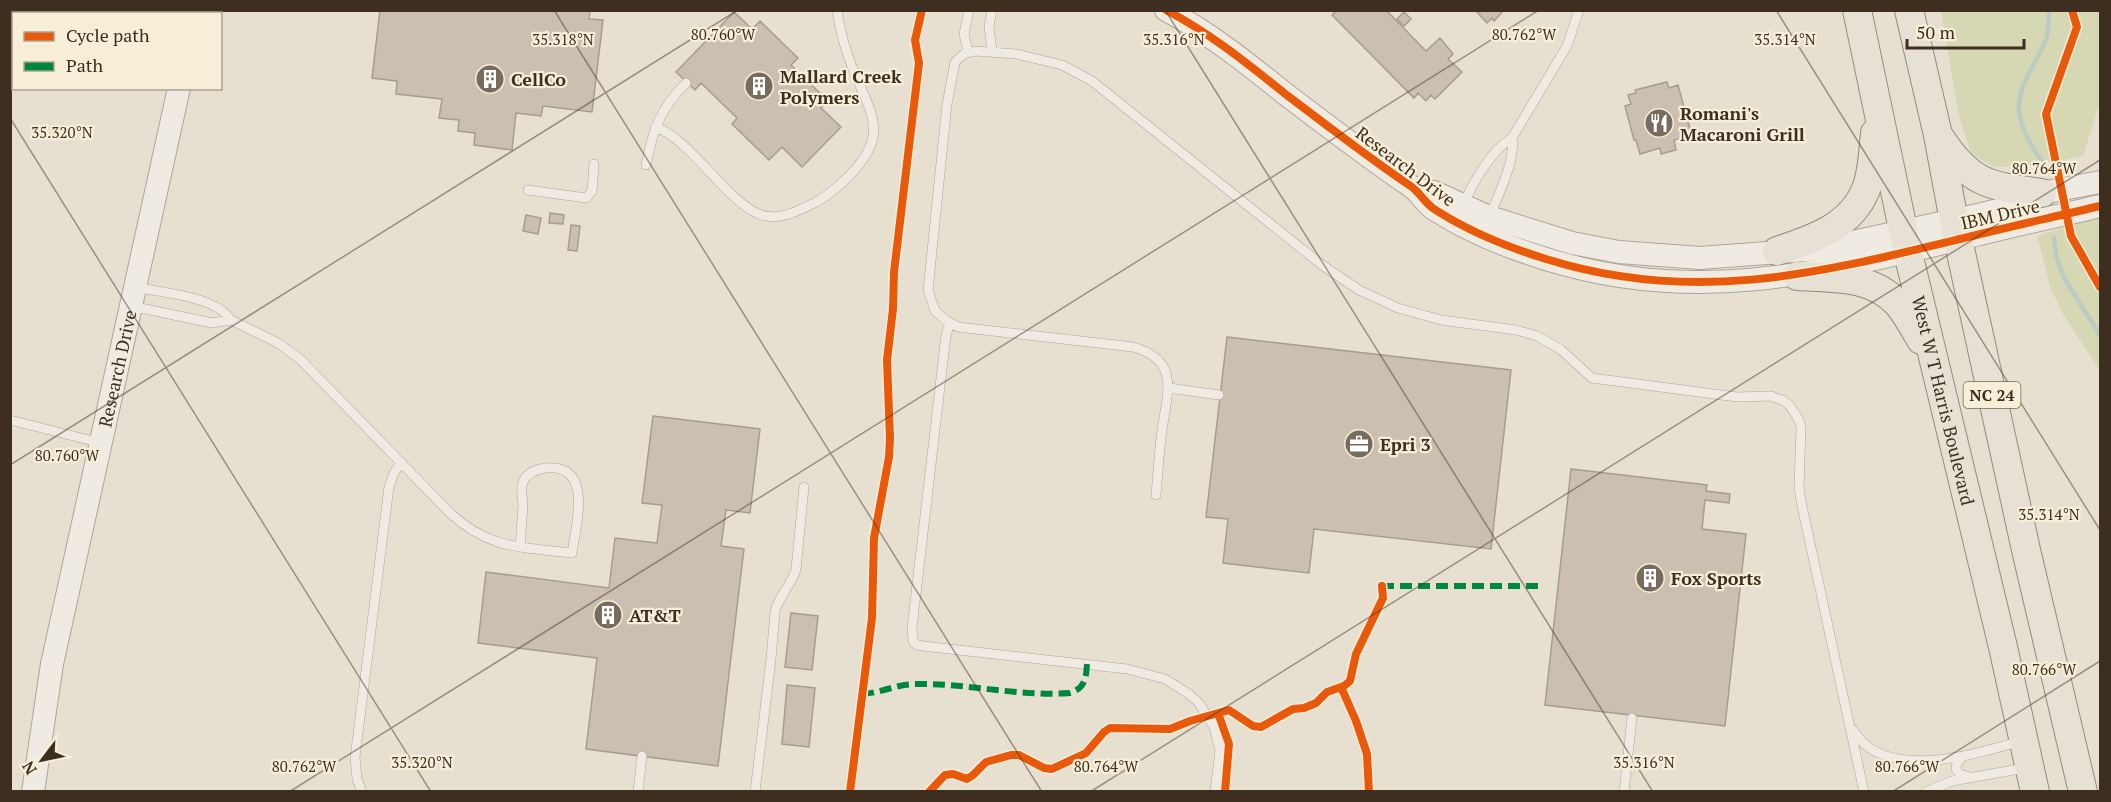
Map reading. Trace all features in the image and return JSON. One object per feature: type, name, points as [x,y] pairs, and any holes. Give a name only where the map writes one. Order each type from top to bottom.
[{"type":"main road","name":"West W T Harris Boulevard","points":[[1857,10],[1905,242],[2003,647],[2029,766]]},
{"type":"main road","name":"NC 24","points":[[1909,10],[1938,135],[1956,230],[2026,550],[2083,792]]},
{"type":"main road","points":[[1777,251],[1814,239],[1834,228],[1858,204],[1867,188],[1872,165],[1877,110]]},
{"type":"main road","points":[[1938,135],[1950,154],[1974,177],[1993,184],[2042,194]]},
{"type":"main road","points":[[1797,276],[1856,281],[1872,285],[1885,292],[1898,304],[1933,360]]},
{"type":"street","name":"Research Drive","points":[[1166,10],[1233,52],[1374,162],[1415,189],[1427,204],[1460,214],[1486,226],[1619,252],[1700,258],[1905,242]]},
{"type":"street","name":"Research Drive","points":[[33,792],[52,664],[179,90]]},
{"type":"street","name":"IBM Drive","points":[[1956,230],[2042,194],[2100,182]]},
{"type":"street","name":"IBM Drive","points":[[1905,242],[1956,230],[2100,206]]},
{"type":"street","name":"Research Drive","points":[[1486,226],[1516,250],[1575,268],[1617,277],[1668,282],[1750,281],[1797,276],[1905,242]]},
{"type":"lane","points":[[655,127],[672,134],[726,189],[758,214],[767,217],[783,217],[828,195],[841,185],[864,160],[874,134],[872,114],[844,43],[837,10]]},
{"type":"lane","points":[[968,52],[964,33],[969,10]]},
{"type":"lane","points":[[992,10],[989,27],[992,51]]},
{"type":"lane","points":[[1460,214],[1469,191],[1483,170],[1505,143],[1512,138],[1567,46],[1579,10]]},
{"type":"lane","points":[[1156,495],[1169,380],[1163,367],[1150,354],[1137,348],[965,328],[950,323],[935,311],[929,298],[929,263],[952,68],[957,59],[968,52],[992,51],[1036,57],[1062,65],[1092,81],[1328,270],[1381,301],[1441,320],[1516,330],[1538,336],[1560,349],[1592,378],[1737,397],[1771,396],[1784,401],[1794,411],[1801,427],[1800,497],[1864,792]]},
{"type":"lane","points":[[646,165],[655,127],[667,102],[686,83]]},
{"type":"lane","points":[[1486,226],[1510,162],[1513,148],[1512,138]]},
{"type":"lane","points":[[528,190],[586,198],[592,191],[594,164]]},
{"type":"lane","points":[[133,296],[212,323],[231,320]]},
{"type":"lane","points":[[133,296],[212,305],[227,314],[231,320],[278,343],[300,359],[450,513],[471,531],[491,541],[520,547],[572,553],[579,489],[574,479],[562,470],[544,468],[537,470],[530,473],[523,482],[520,547]]},
{"type":"lane","points":[[950,323],[946,334],[912,628],[913,641],[923,646],[1127,669],[1165,679],[1189,694],[1199,704],[1214,727],[1220,750],[1215,792]]},
{"type":"lane","points":[[1169,388],[1219,395]]},
{"type":"lane","points":[[10,420],[101,443]]},
{"type":"lane","points":[[362,792],[355,770],[358,722],[389,487],[394,472],[401,463]]},
{"type":"lane","points":[[755,792],[776,604],[794,579],[804,487]]},
{"type":"lane","points":[[1624,792],[1632,718]]},
{"type":"lane","points":[[1849,723],[1866,745],[1886,757],[1935,760],[1962,758],[2029,766]]},
{"type":"lane","points":[[638,792],[642,756]]},
{"type":"lane","points":[[1962,758],[1958,763],[1958,772],[1971,777]]},
{"type":"lane","points":[[1926,792],[1952,781],[2029,766]]},
{"type":"green space","points":[[1941,11],[2100,11],[2100,102],[2083,156],[2041,165],[1994,167],[1971,154],[1959,116]]},
{"type":"green space","points":[[2100,216],[2100,371],[2063,314],[2050,287],[2037,236]]},
{"type":"building","name":"CellCo","points":[[380,10],[590,10],[589,19],[603,20],[592,112],[543,106],[541,116],[516,113],[512,150],[474,145],[475,133],[458,131],[459,120],[439,118],[442,99],[396,94],[397,81],[372,78]]},
{"type":"building","points":[[1337,10],[1386,10],[1426,51],[1440,38],[1453,54],[1448,59],[1462,72],[1435,99],[1431,95],[1426,101],[1418,93],[1414,98],[1332,15]]},
{"type":"building","points":[[1504,10],[1494,21],[1492,18],[1487,23],[1476,11]]},
{"type":"building","name":"Mallard Creek Polymers","points":[[734,12],[752,29],[760,21],[798,58],[791,65],[828,101],[821,108],[841,127],[802,167],[782,147],[769,160],[732,124],[737,118],[701,83],[695,90],[676,72]]},
{"type":"building","points":[[1404,12],[1411,19],[1404,26],[1397,19]]},
{"type":"building","name":"Romani's Macaroni Grill","points":[[1667,82],[1669,88],[1678,85],[1692,136],[1674,140],[1676,150],[1661,154],[1660,148],[1640,154],[1625,106],[1631,104],[1628,95],[1636,93],[1635,90]]},
{"type":"building","points":[[550,213],[564,215],[563,224],[549,223]]},
{"type":"building","points":[[526,215],[541,218],[538,234],[523,231]]},
{"type":"building","points":[[571,225],[580,226],[577,251],[568,250]]},
{"type":"building","name":"Epri 3","points":[[1227,337],[1511,370],[1491,549],[1314,529],[1309,573],[1223,563],[1228,519],[1206,517]]},
{"type":"building","name":"AT&T","points":[[653,416],[760,429],[750,513],[726,510],[721,546],[744,549],[718,766],[586,749],[597,658],[478,643],[486,572],[609,588],[615,538],[657,543],[662,505],[642,503]]},
{"type":"building","name":"Fox Sports","points":[[1571,469],[1707,485],[1706,491],[1730,494],[1729,503],[1705,500],[1702,529],[1746,534],[1725,726],[1545,705]]},
{"type":"building","points":[[791,613],[818,616],[812,670],[785,667]]},
{"type":"building","points":[[787,685],[815,688],[809,747],[782,744]]},
{"type":"waterway","points":[[2049,10],[2046,38],[2024,84],[2019,111],[2026,136],[2049,173]]},
{"type":"waterway","points":[[2054,238],[2056,256],[2064,278],[2100,335]]},
{"type":"marked path","points":[[1382,586],[1544,586]]},
{"type":"marked path","points":[[862,694],[916,684],[1032,693],[1070,693],[1082,686],[1087,664]]},
{"type":"cycle path","points":[[850,792],[872,618],[874,538],[889,457],[887,360],[893,309],[894,272],[919,63],[915,40],[922,10]]},
{"type":"cycle path","points":[[1166,10],[1229,50],[1412,187],[1431,207],[1447,217],[1488,238],[1517,249],[1600,273],[1652,280],[1704,282],[1804,273],[1907,252],[2100,206]]},
{"type":"cycle path","points":[[2072,10],[2077,27],[2046,114],[2071,236],[2100,287]]},
{"type":"cycle path","points":[[929,792],[945,775],[953,774],[967,779],[986,762],[1011,755],[1019,755],[1044,768],[1052,769],[1086,753],[1110,728],[1170,729],[1229,710],[1253,726],[1261,727],[1293,709],[1304,708],[1316,703],[1327,692],[1344,686],[1350,681],[1356,654],[1383,598],[1382,586]]},
{"type":"cycle path","points":[[1341,687],[1367,754],[1369,792]]},
{"type":"cycle path","points":[[1218,713],[1229,744],[1225,792]]},
{"type":"place","name":"CellCo","points":[[490,79]]},
{"type":"place","name":"Mallard Creek Polymers","points":[[759,86]]},
{"type":"place","name":"Romani's Macaroni Grill","points":[[1659,123]]},
{"type":"place","name":"Epri 3","points":[[1359,444]]},
{"type":"place","name":"Fox Sports","points":[[1650,578]]},
{"type":"place","name":"AT&T","points":[[608,615]]}]
